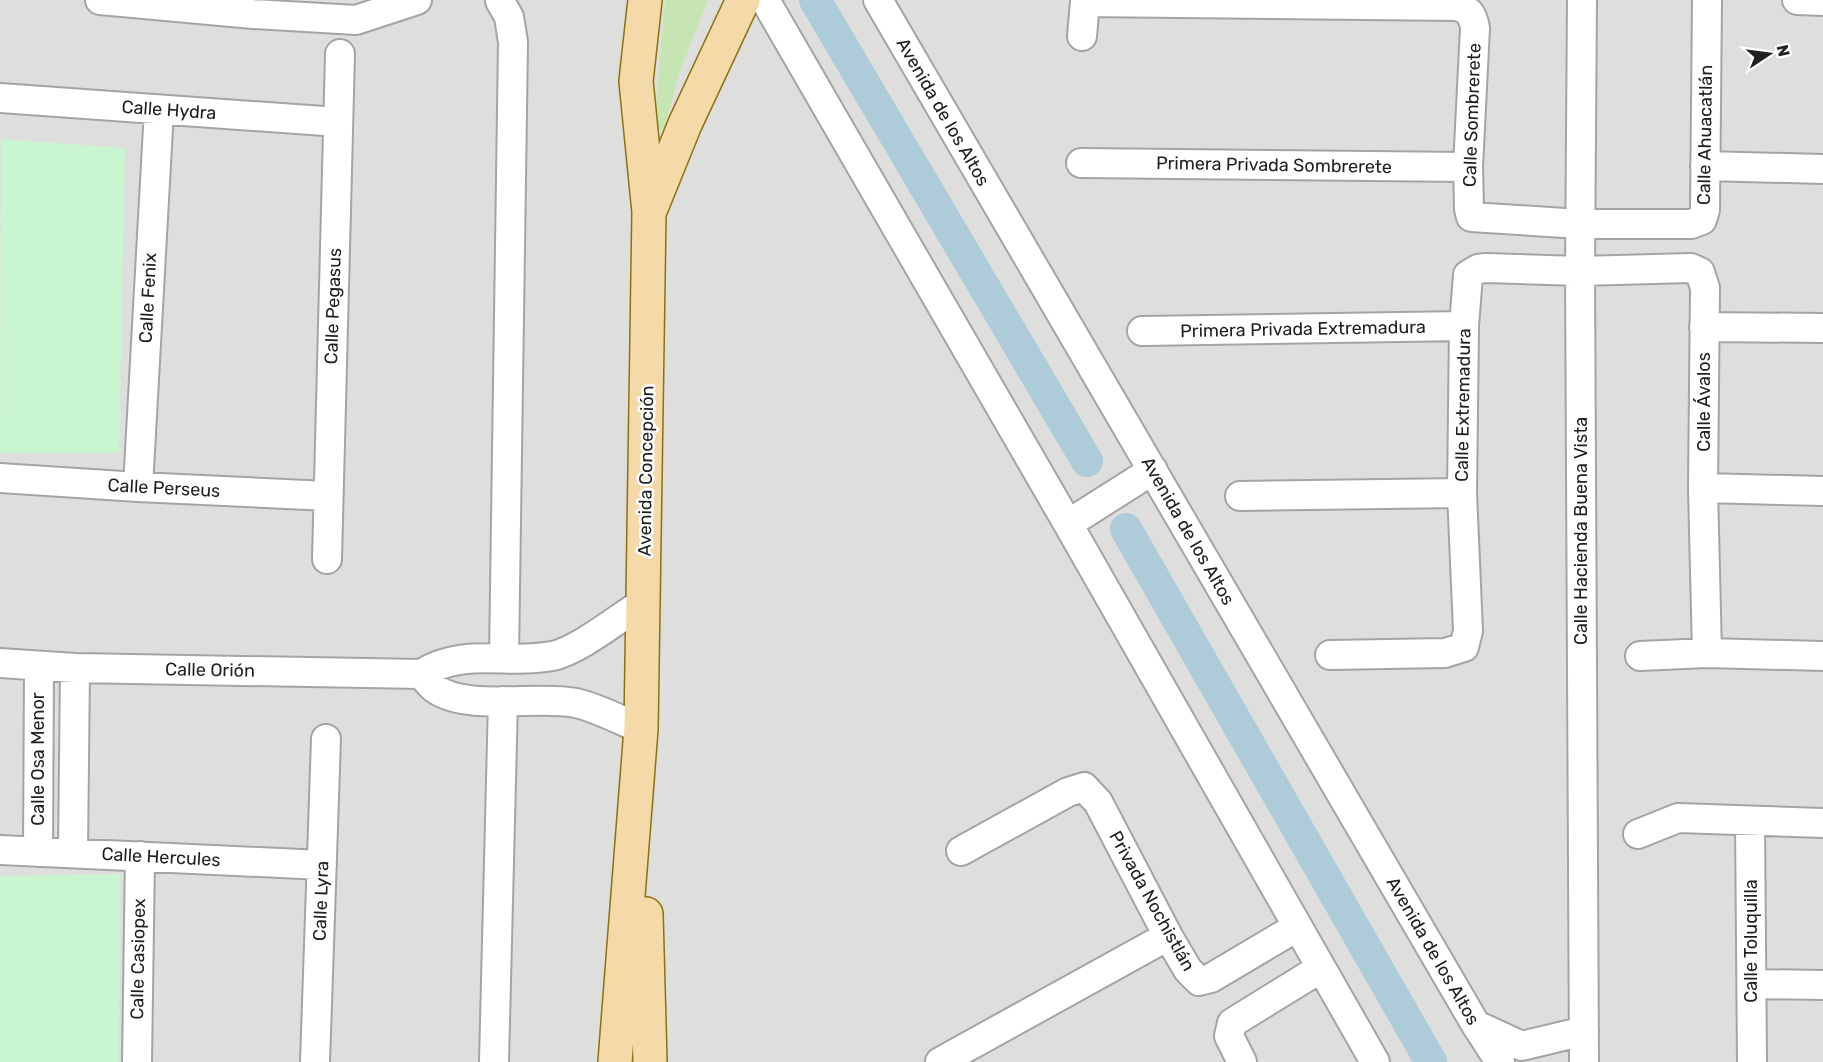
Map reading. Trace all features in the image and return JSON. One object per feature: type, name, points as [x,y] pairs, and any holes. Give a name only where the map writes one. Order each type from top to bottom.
[{"type":"main road","name":"Avenida Concepción","points":[[615,1062],[641,729],[650,212],[636,81],[645,0]]},
{"type":"main road","name":"Avenida Concepción","points":[[650,212],[685,124],[743,0]]},
{"type":"main road","name":"Avenida Concepción","points":[[641,729],[650,1062]]},
{"type":"main road","name":"Avenida Concepción","points":[[627,1062],[628,912]]},
{"type":"street","points":[[100,0],[254,14],[356,20],[417,0]]},
{"type":"street","points":[[765,0],[1375,1062]]},
{"type":"street","name":"Avenida de los Altos","points":[[878,0],[1476,1025],[1500,1062]]},
{"type":"street","name":"Calle Hacienda Buena Vista","points":[[1582,0],[1580,271],[1584,1062]]},
{"type":"street","name":"Calle Ahuacatlán","points":[[1580,224],[1691,224],[1702,220],[1705,210],[1707,0]]},
{"type":"street","points":[[1797,0],[1823,1]]},
{"type":"street","points":[[500,1],[512,28],[513,42],[504,658]]},
{"type":"street","name":"Calle Sombrerete","points":[[1083,36],[1085,2],[1457,6],[1470,13],[1475,28],[1468,167],[1471,217],[1580,224]]},
{"type":"street","name":"Calle Pegasus","points":[[327,559],[340,54]]},
{"type":"street","name":"Calle Hydra","points":[[0,98],[338,123]]},
{"type":"street","name":"Calle Fenix","points":[[138,487],[159,110]]},
{"type":"street","name":"Primera Privada Sombrerete","points":[[1081,163],[1468,167]]},
{"type":"street","points":[[1705,166],[1823,169]]},
{"type":"street","name":"Calle Extremadura","points":[[1330,655],[1445,653],[1464,647],[1468,631],[1462,493],[1466,281],[1468,275],[1478,269],[1580,271]]},
{"type":"street","name":"Calle Ávalos","points":[[1580,271],[1695,270],[1700,272],[1705,288],[1703,488],[1707,653]]},
{"type":"street","name":"Primera Privada Extremadura","points":[[1142,332],[1464,326]]},
{"type":"street","points":[[1704,327],[1823,328]]},
{"type":"street","points":[[1068,524],[1153,470]]},
{"type":"street","name":"Calle Perseus","points":[[0,478],[328,496]]},
{"type":"street","points":[[1703,488],[1823,491]]},
{"type":"street","points":[[1240,496],[1462,493]]},
{"type":"street","name":"Calle Orión","points":[[0,663],[75,668],[421,674],[433,666],[458,659],[550,656],[568,652],[644,602]]},
{"type":"street","points":[[1640,656],[1707,653],[1823,656]]},
{"type":"street","name":"Calle Osa Menor","points":[[38,852],[39,666]]},
{"type":"street","name":"Calle Osa Menor","points":[[73,853],[75,668]]},
{"type":"street","points":[[421,674],[434,688],[459,698],[503,701],[536,699],[574,703],[641,729]]},
{"type":"street","points":[[494,1062],[503,701]]},
{"type":"street","name":"Calle Lyra","points":[[315,1062],[326,739]]},
{"type":"street","name":"Privada Nochistlán","points":[[961,851],[1068,792],[1084,787],[1098,802],[1168,936],[1188,970],[1199,981],[1211,978],[1297,927]]},
{"type":"street","points":[[1638,834],[1678,818],[1823,823]]},
{"type":"street","name":"Calle Toluquilla","points":[[1750,821],[1752,1062]]},
{"type":"street","name":"Calle Hercules","points":[[0,850],[322,865]]},
{"type":"street","name":"Calle Casiopex","points":[[137,1062],[140,856]]},
{"type":"street","points":[[940,1062],[1168,936]]},
{"type":"street","points":[[1242,1062],[1229,1036],[1232,1023],[1321,968]]},
{"type":"street","points":[[1752,984],[1823,985]]},
{"type":"street","points":[[1476,1025],[1522,1046],[1584,1031]]},
{"type":"shaded area","points":[[0,0],[1823,0],[1823,1062],[0,1062]]},
{"type":"green space","points":[[665,0],[708,0],[680,71],[664,131],[657,130],[655,117]]},
{"type":"green space","points":[[1,139],[125,148],[119,453],[0,453]]},
{"type":"green space","points":[[120,874],[119,1062],[0,1062],[0,876]]},
{"type":"waterway","points":[[815,0],[1087,461]]},
{"type":"waterway","points":[[1126,529],[1431,1062]]}]
